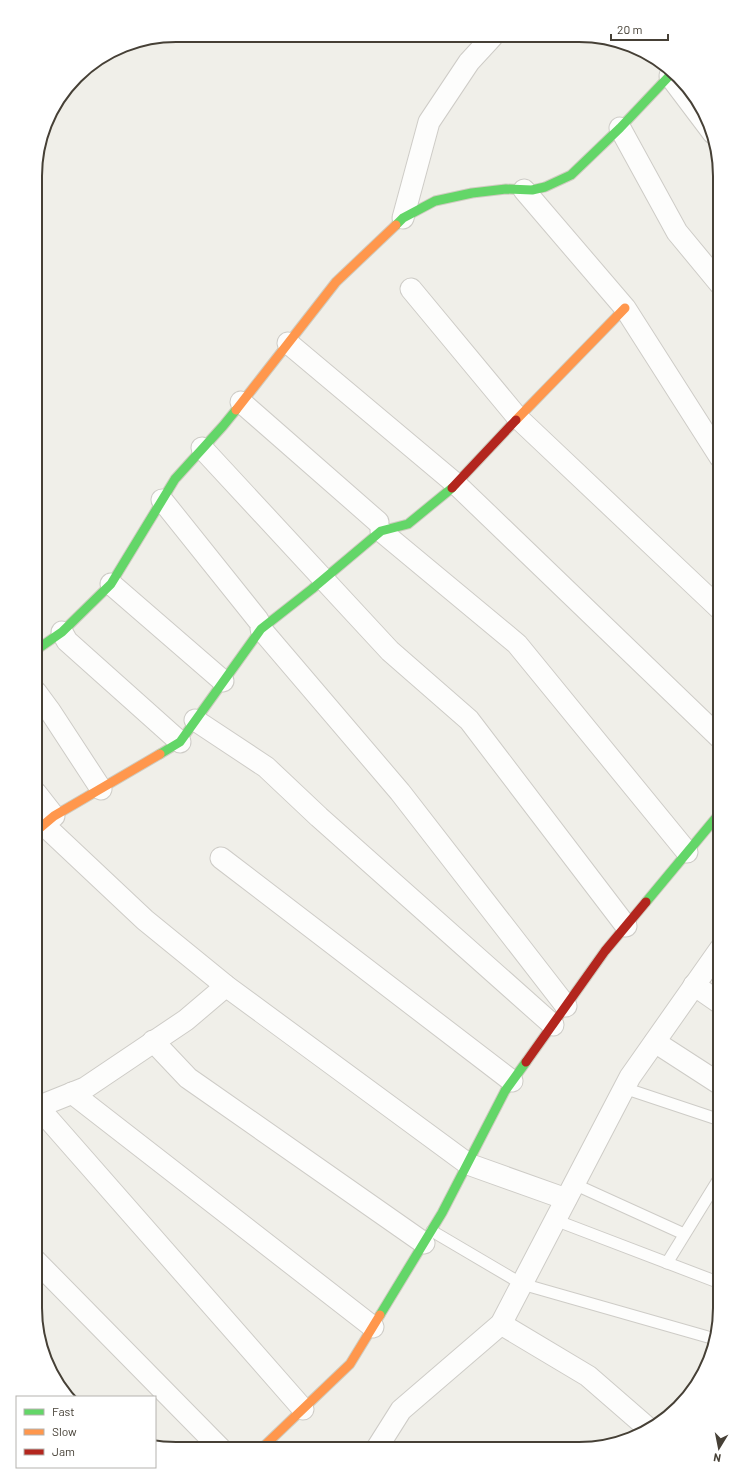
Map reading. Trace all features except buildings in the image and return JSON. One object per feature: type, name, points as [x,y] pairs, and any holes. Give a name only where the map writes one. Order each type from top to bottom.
[{"type":"street","points":[[403,218],[429,122],[469,62],[487,42]]},
{"type":"street","points":[[42,646],[62,632],[89,607],[110,584],[175,479],[241,402],[336,282],[403,218],[435,201],[472,193],[506,189],[532,190],[545,188],[571,175],[620,128],[669,77]]},
{"type":"street","points":[[620,128],[678,232],[713,275]]},
{"type":"street","points":[[524,190],[625,308],[713,446]]},
{"type":"street","points":[[411,289],[518,418],[713,602]]},
{"type":"street","points":[[570,1191],[468,1164],[226,986],[145,920],[44,824],[180,742],[223,681],[259,624],[324,578],[380,526],[408,524],[456,484],[625,308]]},
{"type":"street","points":[[288,343],[456,484],[713,731]]},
{"type":"street","points":[[241,402],[380,526],[517,644],[687,852]]},
{"type":"street","points":[[202,448],[390,651],[469,720],[626,926]]},
{"type":"street","points":[[162,500],[259,624],[400,792],[566,1006]]},
{"type":"street","points":[[110,584],[223,681]]},
{"type":"street","points":[[62,632],[67,641],[180,742]]},
{"type":"street","points":[[42,700],[101,789]]},
{"type":"street","points":[[195,720],[266,767],[319,817],[552,1025]]},
{"type":"street","points":[[268,1442],[350,1364],[428,1237],[468,1164],[505,1091],[605,951],[713,821]]},
{"type":"street","points":[[221,858],[512,1081]]},
{"type":"street","points":[[381,1442],[401,1410],[501,1324],[630,1077],[713,959]]},
{"type":"street","points":[[694,985],[713,998]]},
{"type":"street","points":[[42,1105],[85,1088],[186,1020],[226,986]]},
{"type":"street","points":[[154,1042],[188,1078],[428,1237]]},
{"type":"street","points":[[655,1042],[713,1079]]},
{"type":"street","points":[[72,1093],[373,1327]]},
{"type":"street","points":[[42,1113],[303,1409]]},
{"type":"street","points":[[42,1267],[214,1442]]},
{"type":"street","points":[[501,1324],[588,1376],[644,1425]]},
{"type":"lane","points":[[624,1088],[713,1118]]},
{"type":"lane","points":[[667,1263],[713,1188]]},
{"type":"lane","points":[[570,1191],[684,1234]]},
{"type":"lane","points":[[555,1220],[713,1280]]},
{"type":"lane","points":[[428,1237],[522,1284],[709,1337]]},
{"type":"traffic: fast","points":[[396,225],[403,218],[435,201],[472,193],[506,189],[532,190],[545,187],[571,175],[620,128],[669,77]]},
{"type":"traffic: fast","points":[[42,646],[62,632],[111,584],[175,479],[236,410]]},
{"type":"traffic: fast","points":[[160,754],[180,742],[261,629],[312,589],[381,531],[408,524],[452,488]]},
{"type":"traffic: fast","points":[[646,902],[713,821]]},
{"type":"traffic: fast","points":[[380,1315],[442,1213],[505,1091],[526,1062]]},
{"type":"traffic: slow","points":[[236,410],[336,282],[396,225]]},
{"type":"traffic: slow","points":[[516,420],[625,308]]},
{"type":"traffic: slow","points":[[42,826],[54,816],[160,754]]},
{"type":"traffic: slow","points":[[268,1442],[350,1364],[380,1315]]},
{"type":"traffic: jam","points":[[452,488],[516,420]]},
{"type":"traffic: jam","points":[[526,1062],[605,951],[646,902]]}]
